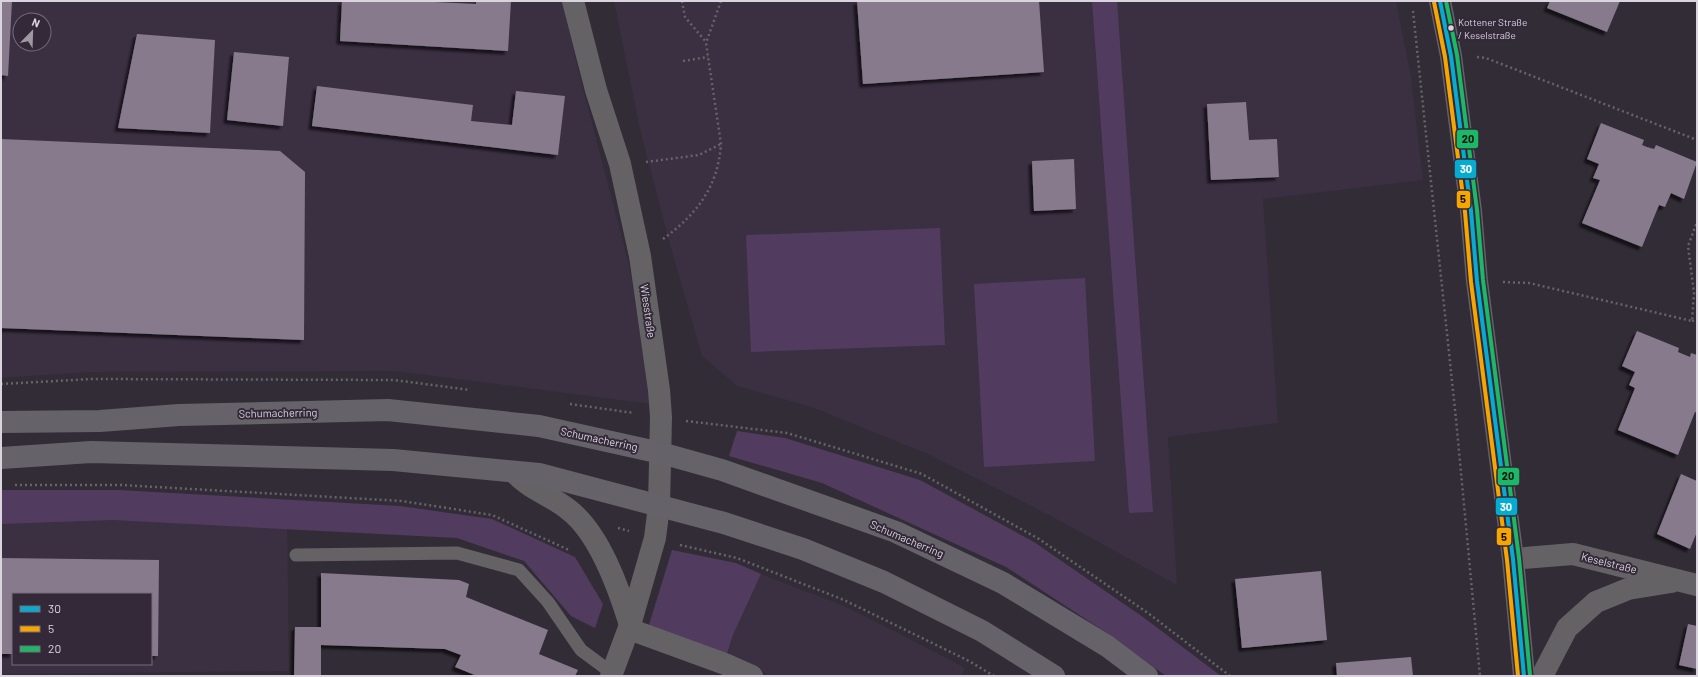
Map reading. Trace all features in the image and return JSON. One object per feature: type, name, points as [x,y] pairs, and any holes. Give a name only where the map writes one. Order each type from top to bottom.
[{"type":"main road","name":"Schumacherring","points":[[1,422],[100,421],[179,415],[388,410],[539,426],[661,453],[722,470],[896,532],[1003,583],[1107,646],[1146,676]]},
{"type":"main road","points":[[1,458],[91,452],[393,460],[539,474],[724,523],[768,537],[884,582],[982,631],[1054,676]]},
{"type":"street","name":"Wiesstraße","points":[[573,1],[596,90],[620,164],[640,256],[659,390],[661,418],[659,506],[656,538],[629,627],[611,674]]},
{"type":"street","points":[[1440,1],[1451,56],[1470,203],[1477,281],[1513,559],[1524,676]]},
{"type":"street","points":[[514,472],[524,483],[570,510],[594,538],[621,594],[629,627],[752,676]]},
{"type":"street","name":"Keselstraße","points":[[1513,559],[1573,554],[1689,583]]},
{"type":"street","name":"Keselstraße","points":[[1542,676],[1567,628],[1596,602],[1628,589],[1689,583]]},
{"type":"lane","points":[[296,555],[457,554],[519,570],[548,602],[581,650],[611,674]]},
{"type":"path","points":[[682,1],[685,17],[706,43]]},
{"type":"path","points":[[640,256],[683,224],[704,198],[713,180],[720,160],[721,144],[706,43],[721,1]]},
{"type":"path","points":[[1413,9],[1456,419],[1480,676]]},
{"type":"path","points":[[1451,56],[1486,58],[1697,140]]},
{"type":"path","points":[[683,61],[708,57]]},
{"type":"path","points":[[620,164],[693,156],[721,144]]},
{"type":"path","points":[[1692,320],[1694,293],[1688,246],[1697,222]]},
{"type":"path","points":[[1477,281],[1529,283],[1697,320]]},
{"type":"path","points":[[661,418],[787,433],[922,474],[1039,539],[1148,613],[1230,676]]},
{"type":"path","points":[[8,486],[121,485],[402,501],[492,515],[575,553],[610,526],[688,548],[737,558],[844,600],[969,661],[994,676]]},
{"type":"shaded area","points":[[1,1],[562,1],[583,89],[629,264],[651,404],[395,371],[89,372],[1,378]]},
{"type":"shaded area","points":[[614,1],[1396,1],[1411,77],[1423,180],[1263,199],[1278,423],[1168,437],[1177,585],[1049,515],[930,455],[812,407],[737,386],[702,356],[672,252],[640,129]]},
{"type":"shaded area","points":[[1092,1],[1117,1],[1153,512],[1129,513]]},
{"type":"shaded area","points":[[940,228],[945,345],[751,352],[746,235]]},
{"type":"shaded area","points":[[1085,278],[1095,461],[984,467],[974,284]]},
{"type":"shaded area","points":[[737,431],[785,438],[920,480],[1034,542],[1143,617],[1221,676],[1166,676],[1110,635],[1006,567],[822,483],[729,456]]},
{"type":"shaded area","points":[[1,490],[119,490],[400,506],[492,519],[575,557],[603,604],[595,628],[571,616],[524,561],[457,538],[113,520],[1,524]]},
{"type":"shaded area","points":[[287,515],[289,671],[1,674],[1,520]]},
{"type":"shaded area","points":[[672,550],[736,563],[761,574],[733,635],[727,654],[648,628]]},
{"type":"shaded area","points":[[761,574],[842,605],[965,668],[961,676],[767,676],[765,673],[728,654],[733,635]]},
{"type":"building","points":[[1,1],[12,1],[8,76],[1,75]]},
{"type":"building","points":[[342,1],[414,1],[476,4],[476,1],[511,1],[508,51],[340,41]]},
{"type":"building","points":[[857,1],[1039,1],[1044,72],[863,84]]},
{"type":"building","points":[[1550,1],[1620,1],[1607,32],[1547,8]]},
{"type":"building","points":[[137,34],[215,40],[210,133],[118,128]]},
{"type":"building","points":[[234,52],[289,57],[283,126],[227,120]]},
{"type":"building","points":[[317,86],[473,105],[471,121],[512,125],[516,91],[565,96],[558,155],[312,126]]},
{"type":"building","points":[[1246,102],[1249,140],[1277,139],[1279,177],[1211,180],[1207,104]]},
{"type":"building","points":[[1601,123],[1644,140],[1642,145],[1654,149],[1656,145],[1697,162],[1684,199],[1671,193],[1665,207],[1659,205],[1642,247],[1582,223],[1600,180],[1593,178],[1599,164],[1587,159]]},
{"type":"building","points":[[1,139],[280,151],[305,172],[304,340],[1,328]]},
{"type":"building","points":[[1074,159],[1076,209],[1034,211],[1032,161]]},
{"type":"building","points":[[1637,331],[1679,348],[1678,352],[1690,357],[1691,353],[1697,355],[1697,413],[1695,412],[1678,455],[1618,430],[1635,388],[1629,385],[1635,372],[1622,366]]},
{"type":"building","points":[[1681,474],[1697,481],[1697,532],[1690,549],[1657,534]]},
{"type":"building","points":[[1,558],[159,560],[158,656],[152,656],[152,593],[12,593],[12,654],[1,654]]},
{"type":"building","points":[[1321,571],[1327,640],[1242,648],[1235,579]]},
{"type":"building","points":[[321,573],[459,580],[469,584],[466,597],[548,630],[539,654],[578,670],[575,676],[477,676],[455,667],[461,655],[445,649],[321,645],[321,676],[294,676],[295,627],[321,627]]},
{"type":"building","points":[[1688,624],[1697,626],[1697,669],[1679,665]]},
{"type":"building","points":[[1411,657],[1413,676],[1337,676],[1336,663]]},
{"type":"transit line","name":"30","points":[[1440,1],[1451,56],[1471,211],[1477,281],[1513,559],[1524,676]]},
{"type":"transit line","name":"20","points":[[1446,1],[1457,55],[1477,210],[1483,280],[1519,558],[1530,675]]},
{"type":"transit line","name":"5","points":[[1434,2],[1445,57],[1465,212],[1471,282],[1507,560],[1518,676]]},
{"type":"place","name":"Kottener Straße / Keselstraße","points":[[1451,28]]}]
